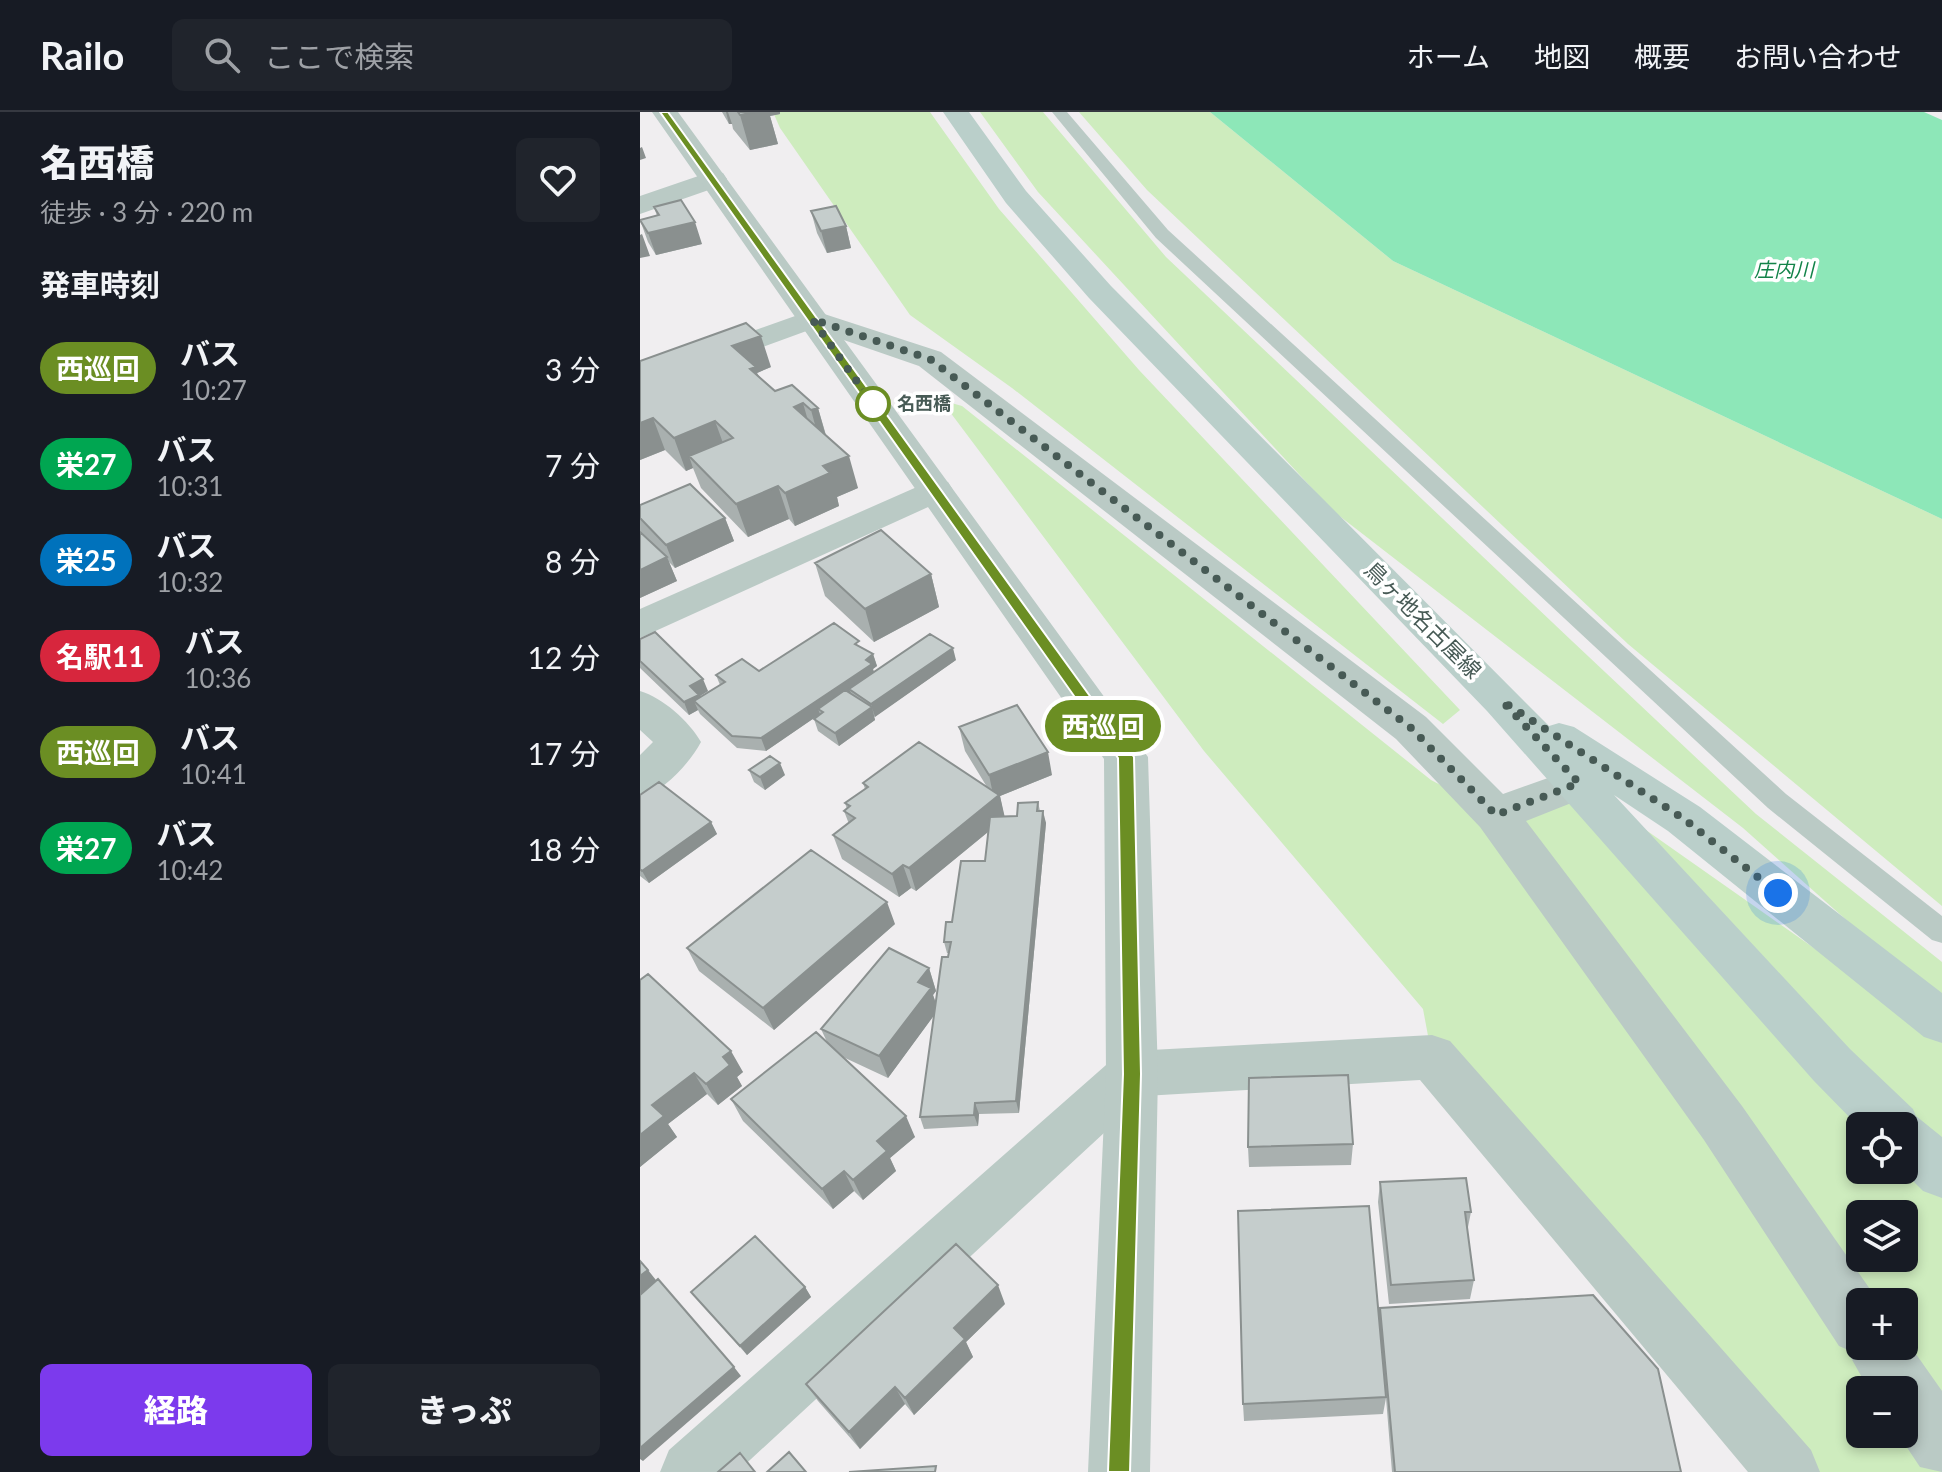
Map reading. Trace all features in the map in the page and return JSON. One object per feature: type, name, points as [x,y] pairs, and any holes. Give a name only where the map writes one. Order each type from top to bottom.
[{"type":"main road","name":"鳥ヶ地名古屋線","points":[[956,112],[1016,197],[1100,292],[1502,701],[1832,1065],[1880,1112]]},
{"type":"main road","points":[[1502,701],[1684,819],[1942,1022]]},
{"type":"main road","points":[[1918,1150],[1942,1173]]},
{"type":"street","points":[[665,112],[1126,757],[1132,1074],[1119,1472]]},
{"type":"street","points":[[640,206],[713,179]]},
{"type":"street","points":[[640,382],[812,319],[930,359],[1411,728],[1496,815],[1723,1123],[1846,1304]]},
{"type":"street","points":[[640,625],[935,490]]},
{"type":"street","points":[[640,706],[680,742],[640,782]]},
{"type":"street","points":[[1496,815],[1579,783]]},
{"type":"street","points":[[691,1472],[1132,1074],[1432,1057],[1789,1472]]},
{"type":"street","points":[[1884,1360],[1942,1445]]},
{"type":"lane","points":[[1059,112],[1162,234],[1777,801],[1942,932]]},
{"type":"shaded area","points":[[773,112],[930,112],[999,209],[1139,370],[1460,710],[1443,724],[1012,388],[910,315],[780,128]]},
{"type":"shaded area","points":[[980,112],[1043,112],[1166,257],[1572,641],[1756,814],[1942,962],[1942,1005],[1743,828],[1333,511],[1038,192]]},
{"type":"shaded area","points":[[1079,112],[1210,112],[1393,261],[1942,519],[1942,906],[1628,644],[1147,190]]},
{"type":"shaded area","points":[[941,400],[962,406],[1431,780],[1496,814],[1579,783],[1942,1038],[1942,1472],[1789,1472],[1432,1057],[1423,1009],[1204,751]]},
{"type":"water","name":"庄内川","points":[[1210,112],[1924,112],[1942,120],[1942,519],[1393,261]]},
{"type":"building","points":[[681,200],[695,222],[648,233],[640,220],[659,215],[654,207]]},
{"type":"building","points":[[836,206],[846,226],[821,231],[811,211]]},
{"type":"building","points":[[746,323],[761,336],[732,346],[756,367],[750,369],[775,391],[792,385],[818,408],[811,410],[803,403],[794,407],[849,456],[823,466],[830,473],[785,493],[778,486],[736,504],[689,456],[733,438],[715,421],[674,438],[653,418],[640,423],[640,361]]},
{"type":"building","points":[[690,484],[725,518],[666,545],[640,518],[640,505]]},
{"type":"building","points":[[881,530],[931,574],[865,609],[815,563]]},
{"type":"building","points":[[640,532],[667,557],[640,570]]},
{"type":"building","points":[[834,623],[859,641],[855,644],[873,654],[866,660],[872,664],[761,738],[732,736],[694,701],[725,682],[716,675],[742,659],[759,671]]},
{"type":"building","points":[[655,632],[703,679],[690,686],[699,695],[684,702],[640,661],[640,639]]},
{"type":"building","points":[[930,634],[953,648],[871,704],[849,689]]},
{"type":"building","points":[[845,690],[872,707],[835,733],[814,719],[823,712],[818,709]]},
{"type":"building","points":[[1017,705],[1048,752],[989,775],[959,727]]},
{"type":"building","points":[[919,742],[999,795],[909,868],[903,865],[892,874],[833,835],[855,818],[844,811],[850,806],[845,803],[868,787],[863,783]]},
{"type":"building","points":[[770,756],[780,763],[760,777],[749,770]]},
{"type":"building","points":[[659,782],[711,822],[642,871],[640,795]]},
{"type":"building","points":[[1038,802],[1037,811],[1043,811],[1016,1101],[975,1103],[974,1115],[920,1117],[942,957],[948,957],[951,942],[944,942],[946,922],[952,922],[961,861],[985,861],[990,817],[1017,816],[1018,803]]},
{"type":"building","points":[[811,850],[887,902],[763,1008],[687,948]]},
{"type":"building","points":[[889,948],[929,968],[918,982],[931,988],[879,1056],[821,1029]]},
{"type":"building","points":[[648,974],[731,1051],[723,1057],[730,1065],[706,1084],[694,1073],[652,1105],[664,1116],[640,1135],[640,980]]},
{"type":"building","points":[[816,1032],[906,1116],[877,1141],[887,1151],[853,1180],[844,1171],[822,1189],[731,1099]]},
{"type":"building","points":[[1348,1075],[1353,1144],[1248,1147],[1249,1078]]},
{"type":"building","points":[[1466,1178],[1471,1212],[1465,1212],[1474,1280],[1391,1285],[1380,1182]]},
{"type":"building","points":[[1369,1206],[1386,1397],[1243,1404],[1238,1211]]},
{"type":"building","points":[[755,1236],[805,1287],[740,1346],[691,1292]]},
{"type":"building","points":[[956,1244],[998,1285],[954,1328],[965,1339],[905,1398],[895,1387],[849,1432],[806,1384]]},
{"type":"building","points":[[640,1261],[648,1270],[640,1276]]},
{"type":"building","points":[[658,1279],[734,1367],[640,1448],[640,1295]]},
{"type":"building","points":[[1593,1295],[1658,1369],[1681,1472],[1395,1472],[1380,1308]]},
{"type":"building","points":[[789,1452],[806,1472],[767,1472]]},
{"type":"building","points":[[740,1453],[755,1472],[718,1472]]},
{"type":"building","points":[[936,1466],[935,1472],[849,1472]]},
{"type":"bus line","name":"西巡回","points":[[665,112],[1126,757],[1132,1074],[1119,1472]]},
{"type":"place","name":"名西橋","points":[[873,404]]},
{"type":"route","points":[[873,404],[812,319],[930,359],[1411,728],[1496,815],[1579,783],[1502,701],[1684,819],[1778,893]]}]
